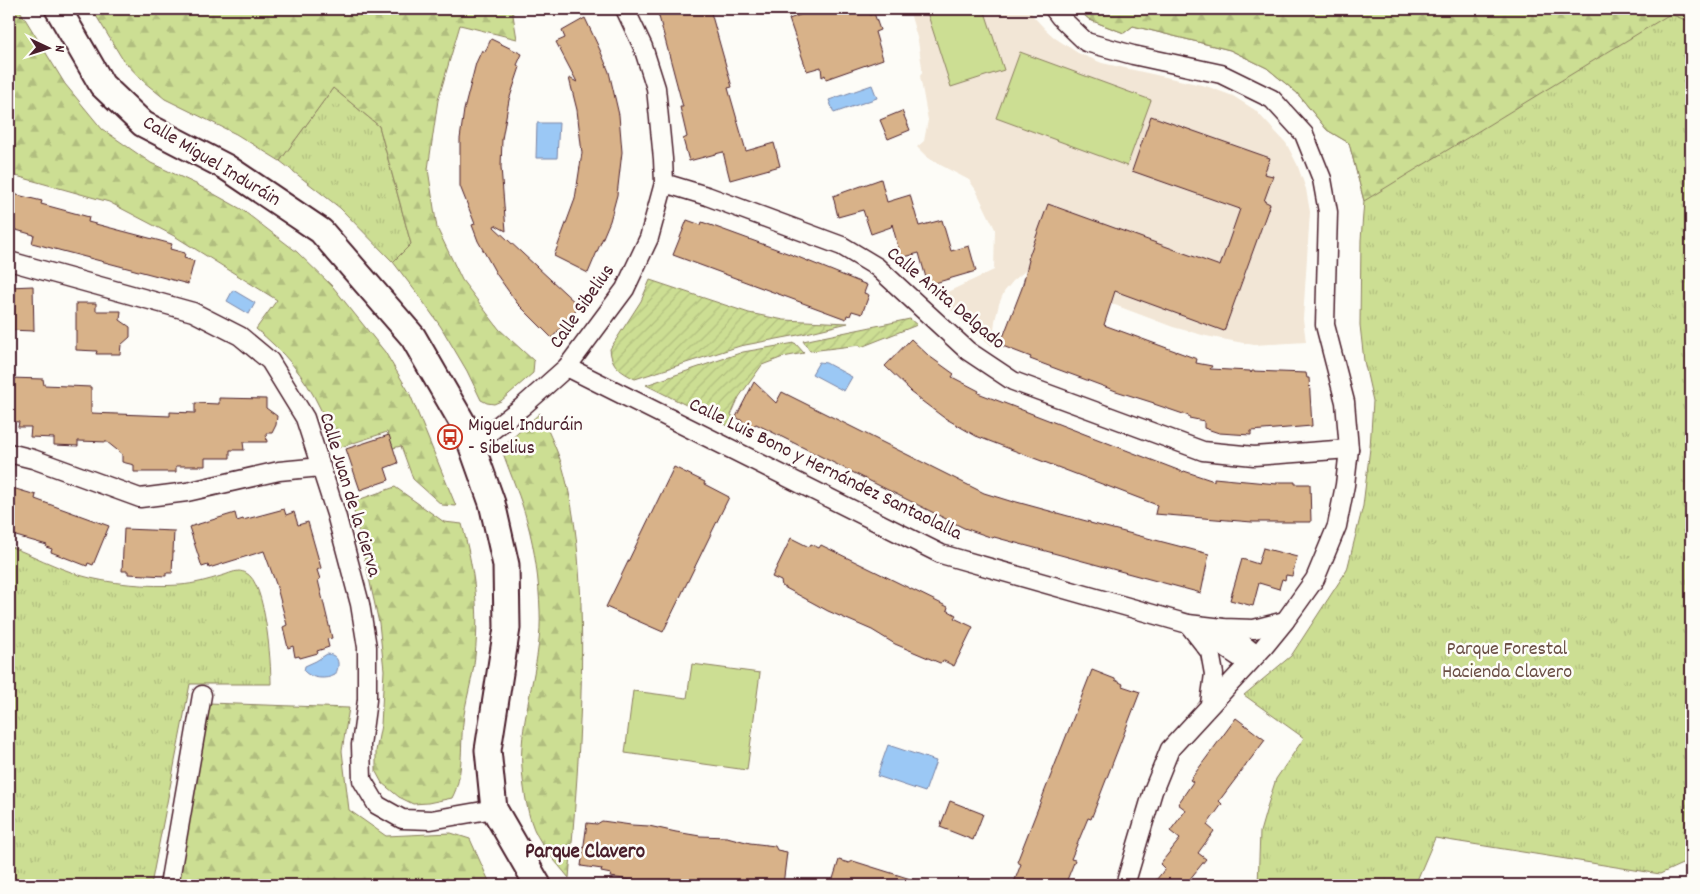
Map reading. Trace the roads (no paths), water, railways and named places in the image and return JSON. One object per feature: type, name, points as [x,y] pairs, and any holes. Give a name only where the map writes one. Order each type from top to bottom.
[{"type":"street","name":"Calle Miguel Induráin","points":[[58,9],[102,85],[143,124],[226,168],[321,231],[414,337],[465,427],[492,503],[506,565],[507,628],[488,750],[494,809],[538,885]]},
{"type":"street","name":"Calle Sibelius","points":[[472,446],[522,407],[567,367],[625,289],[649,238],[664,182],[656,88],[643,47],[625,9]]},
{"type":"street","points":[[1054,9],[1086,42],[1133,56],[1221,74],[1272,99],[1304,134],[1322,179],[1328,212],[1325,325],[1345,402],[1349,449],[1337,526],[1315,579],[1286,621],[1170,749],[1153,791],[1125,885]]},
{"type":"street","name":"Calle Anita Delgado","points":[[664,182],[842,246],[877,267],[968,351],[1013,381],[1203,450],[1254,456],[1349,449]]},
{"type":"street","name":"Calle Juan de la Cierva","points":[[9,261],[194,312],[240,336],[270,361],[306,418],[336,514],[360,604],[367,647],[367,700],[360,745],[362,780],[377,805],[402,819],[431,820],[494,809]]},
{"type":"street","name":"Calle Luis Bono y Hernández Santaolalla","points":[[567,367],[941,554],[1188,624],[1254,629],[1286,621]]},
{"type":"street","points":[[9,452],[34,459],[140,498],[187,492],[279,470],[321,467]]},
{"type":"street","points":[[1188,624],[1210,652],[1214,674],[1210,704]]},
{"type":"street","name":"Calle Luis Bono y Hernández Santaolalla","points":[[1188,624],[1252,659]]},
{"type":"street","points":[[1223,628],[1252,659]]},
{"type":"street","points":[[168,885],[202,695]]},
{"type":"water","points":[[872,85],[877,98],[834,113],[829,100]]},
{"type":"water","points":[[537,123],[559,123],[557,158],[536,158]]},
{"type":"water","points":[[233,290],[255,303],[249,314],[227,301]]},
{"type":"water","points":[[819,362],[826,363],[852,377],[844,391],[812,374]]},
{"type":"water","points":[[327,654],[334,656],[338,661],[335,675],[319,678],[311,676],[304,671],[305,666]]},
{"type":"water","points":[[888,745],[936,761],[925,792],[877,776]]},
{"type":"place","name":"Miguel Induráin - Sibelius","points":[[450,437]]},
{"type":"district","name":"Parque Clavero","points":[[585,853]]},
{"type":"park label","name":"Parque Forestal Hacienda Clavero","points":[[1507,662]]}]
